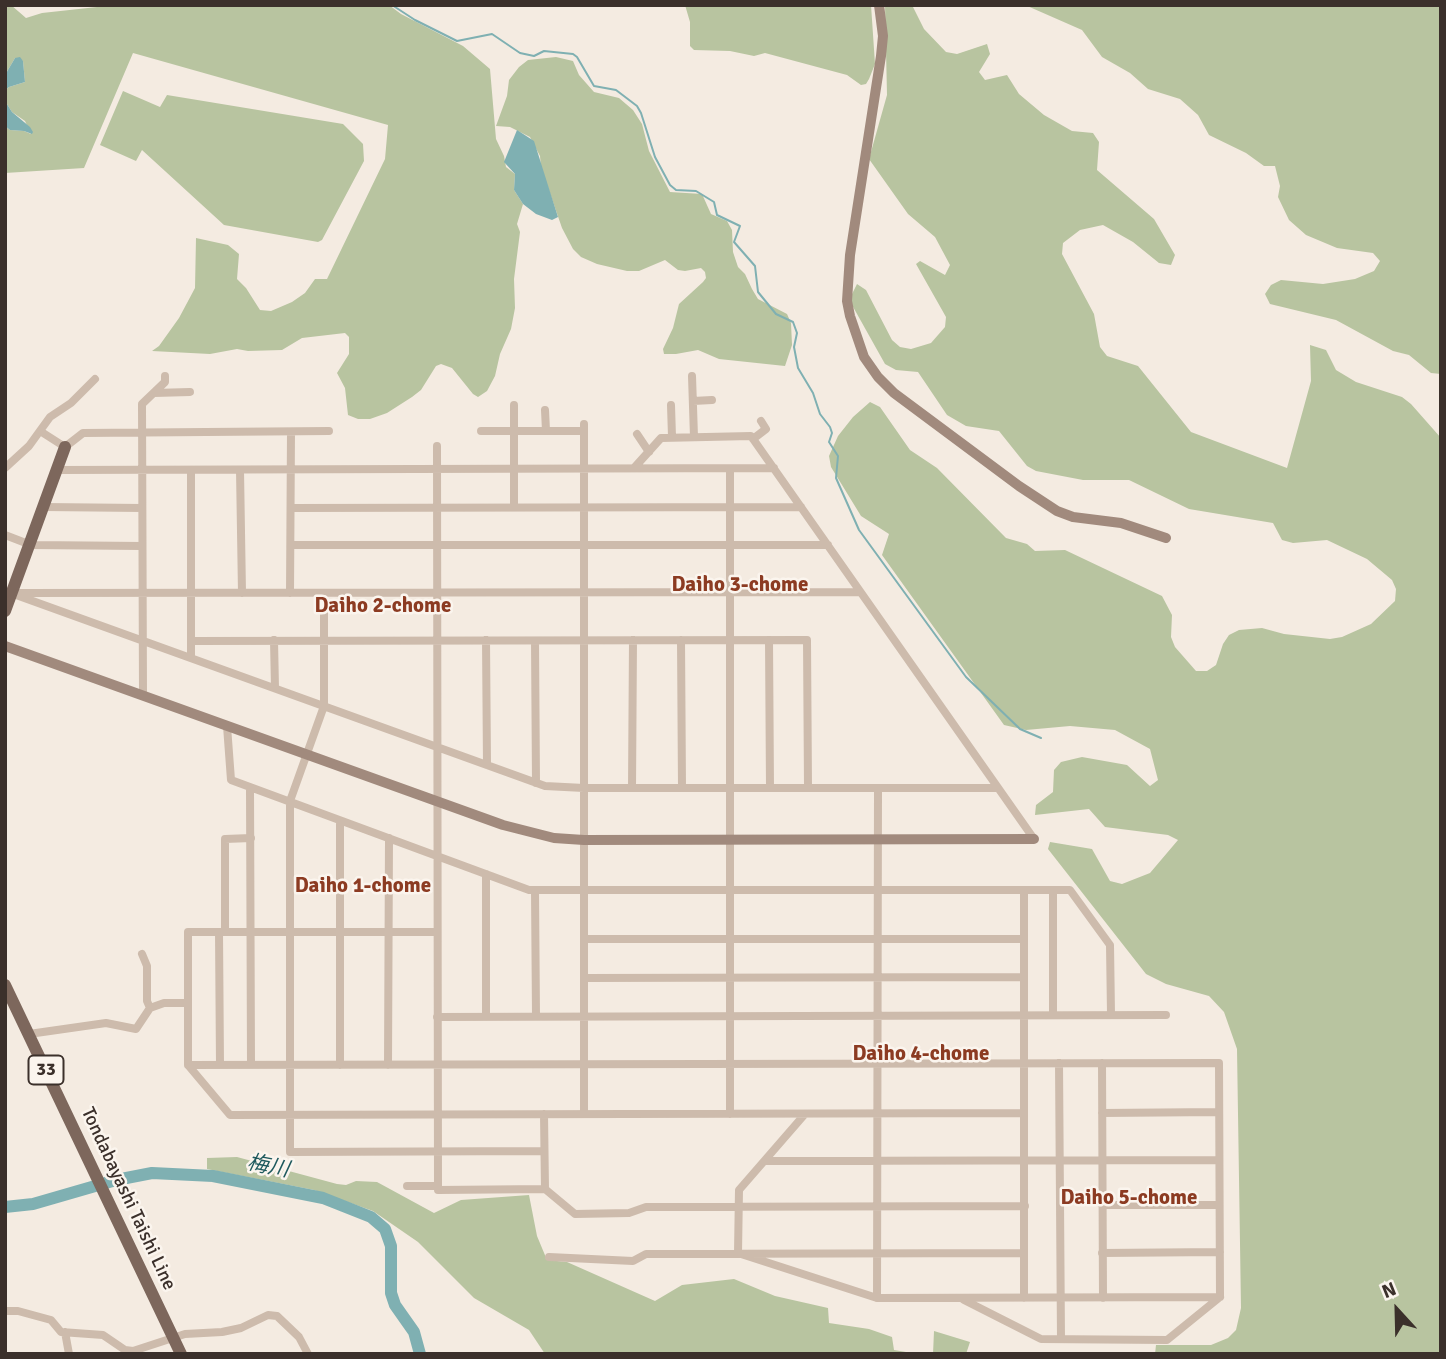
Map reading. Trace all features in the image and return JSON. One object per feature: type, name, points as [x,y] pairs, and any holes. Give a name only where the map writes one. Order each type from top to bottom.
[{"type":"main road","points":[[5,611],[9,592],[31,545],[65,447]]},
{"type":"main road","name":"Tondabayashi Taishi Line","points":[[5,985],[181,1354]]},
{"type":"street","points":[[878,5],[882,25],[881,56],[850,255],[847,301],[864,357],[877,377],[894,393],[1057,511],[1073,517],[1121,523],[1166,538]]},
{"type":"street","points":[[143,694],[142,404],[165,382],[165,376]]},
{"type":"street","points":[[692,376],[694,437]]},
{"type":"street","points":[[5,468],[29,446],[50,417],[71,403],[95,379]]},
{"type":"street","points":[[154,393],[190,392]]},
{"type":"street","points":[[693,401],[712,400]]},
{"type":"street","points":[[514,405],[514,507]]},
{"type":"street","points":[[671,405],[672,438]]},
{"type":"street","points":[[545,410],[546,431]]},
{"type":"street","points":[[753,439],[766,429],[761,421]]},
{"type":"street","points":[[481,431],[584,428],[584,1114]]},
{"type":"street","points":[[40,430],[65,447],[83,433],[329,431]]},
{"type":"street","points":[[290,593],[291,432]]},
{"type":"street","points":[[637,434],[649,452]]},
{"type":"street","points":[[634,468],[661,438],[751,436],[1034,839]]},
{"type":"street","points":[[437,446],[438,1190],[545,1189],[575,1214],[629,1213],[646,1207],[1025,1206]]},
{"type":"street","points":[[57,470],[774,468]]},
{"type":"street","points":[[730,469],[730,1114]]},
{"type":"street","points":[[191,470],[191,658]]},
{"type":"street","points":[[240,470],[242,593]]},
{"type":"street","points":[[44,507],[142,508]]},
{"type":"street","points":[[291,508],[801,507]]},
{"type":"street","points":[[5,535],[31,545],[142,546]]},
{"type":"street","points":[[291,545],[828,545]]},
{"type":"street","points":[[9,592],[860,592]]},
{"type":"street","points":[[9,592],[554,788],[997,788]]},
{"type":"street","points":[[324,593],[324,706],[290,802],[290,1152],[544,1150]]},
{"type":"street","points":[[191,640],[807,640],[808,787]]},
{"type":"street","points":[[274,640],[275,688]]},
{"type":"street","points":[[486,640],[487,765]]},
{"type":"street","points":[[632,788],[633,640]]},
{"type":"street","points":[[681,640],[682,788]]},
{"type":"street","points":[[769,640],[771,788]]},
{"type":"street","points":[[535,641],[536,783]]},
{"type":"street","points":[[5,646],[438,802],[525,832],[554,838],[1034,839]]},
{"type":"street","points":[[227,726],[231,780],[535,891],[1070,890],[1110,945],[1111,1014]]},
{"type":"street","points":[[250,788],[251,1065]]},
{"type":"street","points":[[877,1298],[878,788]]},
{"type":"street","points":[[340,821],[340,1065]]},
{"type":"street","points":[[220,1065],[225,839],[251,838]]},
{"type":"street","points":[[388,1065],[389,838]]},
{"type":"street","points":[[486,874],[486,1017]]},
{"type":"street","points":[[1053,890],[1054,1015]]},
{"type":"street","points":[[535,891],[536,1016]]},
{"type":"street","points":[[1024,891],[1024,1298]]},
{"type":"street","points":[[437,932],[188,932],[188,1065],[230,1115],[1024,1112]]},
{"type":"street","points":[[584,939],[1024,939]]},
{"type":"street","points":[[142,954],[147,966],[147,1001],[150,1008]]},
{"type":"street","points":[[584,978],[1024,977]]},
{"type":"street","points":[[29,1034],[106,1023],[136,1029],[150,1008],[164,1003],[187,1003]]},
{"type":"street","points":[[437,1017],[1166,1015]]},
{"type":"street","points":[[1059,1063],[1061,1339]]},
{"type":"street","points":[[1102,1063],[1103,1298]]},
{"type":"street","points":[[188,1065],[1219,1063],[1220,1297]]},
{"type":"street","points":[[1102,1113],[1219,1112]]},
{"type":"street","points":[[544,1114],[545,1189]]},
{"type":"street","points":[[738,1253],[739,1190],[805,1114]]},
{"type":"street","points":[[765,1160],[1219,1160]]},
{"type":"street","points":[[407,1186],[438,1186]]},
{"type":"street","points":[[1102,1205],[1219,1205]]},
{"type":"street","points":[[1102,1253],[1220,1252]]},
{"type":"street","points":[[738,1253],[877,1298],[1220,1297]]},
{"type":"street","points":[[549,1257],[633,1261],[646,1254],[1024,1254]]},
{"type":"street","points":[[961,1298],[1041,1339],[1167,1340],[1220,1297]]},
{"type":"street","points":[[5,1311],[18,1311],[51,1320],[61,1332],[103,1335],[125,1350],[133,1351],[185,1334],[222,1332],[241,1328],[268,1315],[277,1316],[299,1337],[308,1354]]},
{"type":"street","points":[[65,1332],[69,1354]]},
{"type":"green space","points":[[5,5],[11,5],[26,18],[98,5],[389,5],[463,46],[490,69],[496,139],[506,167],[515,174],[514,190],[523,204],[517,224],[520,232],[511,329],[487,391],[478,397],[452,368],[441,364],[436,366],[421,390],[412,397],[387,413],[370,419],[358,419],[348,415],[345,388],[337,373],[349,354],[349,337],[345,333],[302,338],[282,350],[237,349],[210,354],[152,351],[159,346],[179,318],[195,288],[196,238],[228,245],[239,254],[237,279],[260,310],[271,311],[292,302],[305,293],[315,279],[327,279],[385,159],[388,125],[133,53],[84,168],[5,173],[5,126],[10,130],[31,134],[25,121],[12,112],[5,101],[5,90],[25,82],[23,61],[15,58],[5,75]]},
{"type":"green space","points":[[685,5],[871,5],[875,64],[866,84],[861,85],[847,75],[765,53],[754,56],[730,51],[694,50],[690,46],[690,22]]},
{"type":"green space","points":[[885,5],[912,5],[924,29],[946,52],[957,54],[987,44],[990,54],[979,72],[985,80],[1007,75],[1019,94],[1044,115],[1072,131],[1093,133],[1099,142],[1097,170],[1154,219],[1175,255],[1171,265],[1159,263],[1133,242],[1103,225],[1080,230],[1063,243],[1062,254],[1094,314],[1100,347],[1107,356],[1138,366],[1191,432],[1287,468],[1311,381],[1310,345],[1326,350],[1336,370],[1356,382],[1402,397],[1441,438],[1441,1354],[1155,1354],[1156,1345],[1211,1345],[1228,1338],[1236,1330],[1241,1308],[1237,1049],[1224,1012],[1209,996],[1166,984],[1146,974],[1048,849],[1050,842],[1092,849],[1110,881],[1122,884],[1150,873],[1178,840],[1168,835],[1105,827],[1089,809],[1035,815],[1036,805],[1053,792],[1054,770],[1061,762],[1082,757],[1127,765],[1150,786],[1158,780],[1150,749],[1115,730],[1070,726],[1026,730],[1004,725],[882,555],[889,534],[861,516],[831,467],[829,456],[838,436],[853,417],[870,402],[880,407],[910,450],[937,468],[1006,538],[1027,544],[1035,551],[1065,550],[1162,596],[1172,615],[1171,637],[1175,647],[1196,671],[1207,671],[1216,665],[1223,644],[1229,635],[1239,630],[1262,628],[1284,634],[1330,639],[1342,637],[1371,624],[1395,601],[1396,589],[1392,580],[1367,559],[1327,540],[1293,543],[1282,540],[1273,523],[1189,509],[1129,480],[1083,480],[1036,471],[1027,466],[999,431],[966,426],[947,415],[918,372],[896,370],[885,364],[852,305],[852,294],[857,284],[866,290],[892,340],[900,347],[911,349],[931,343],[945,327],[946,317],[916,264],[920,261],[945,275],[950,265],[935,237],[908,214],[869,159],[887,95]]},
{"type":"green space","points":[[1025,5],[1441,5],[1441,374],[1431,373],[1409,355],[1393,351],[1336,320],[1270,304],[1265,294],[1271,285],[1281,280],[1323,284],[1355,279],[1374,271],[1380,261],[1373,253],[1337,248],[1306,235],[1289,220],[1278,197],[1280,186],[1275,166],[1264,166],[1246,153],[1209,135],[1198,115],[1180,99],[1148,89],[1130,73],[1102,57],[1082,30]]},
{"type":"green space","points":[[556,57],[573,61],[579,75],[594,92],[619,98],[633,110],[642,124],[649,151],[670,192],[702,194],[711,214],[727,221],[732,230],[733,252],[738,267],[745,274],[758,299],[787,314],[791,323],[792,345],[785,366],[719,359],[698,350],[664,354],[663,349],[673,328],[679,304],[703,282],[706,278],[705,272],[701,268],[678,270],[665,260],[639,271],[627,271],[597,264],[581,257],[573,249],[562,228],[541,167],[540,156],[530,137],[510,127],[496,126],[507,96],[509,80],[519,67],[528,60]]},
{"type":"green space","points":[[123,91],[160,107],[167,95],[343,124],[363,144],[364,161],[322,240],[318,242],[224,225],[142,150],[136,161],[100,145]]},
{"type":"green space","points":[[237,1157],[337,1184],[377,1182],[434,1213],[461,1200],[529,1195],[537,1236],[547,1260],[567,1262],[655,1301],[682,1285],[734,1279],[775,1296],[828,1308],[829,1323],[869,1329],[892,1337],[894,1350],[918,1354],[545,1354],[529,1330],[474,1298],[418,1242],[373,1211],[314,1190],[207,1169],[207,1158]]},
{"type":"green space","points":[[934,1331],[970,1342],[966,1354],[933,1354]]},
{"type":"water","points":[[20,57],[23,61],[25,82],[5,90],[5,75],[15,58]]},
{"type":"water","points":[[5,101],[12,112],[30,127],[32,134],[10,130],[5,126]]},
{"type":"water","points":[[517,130],[534,141],[558,217],[552,220],[536,214],[523,204],[514,190],[515,174],[504,162]]},
{"type":"waterway","points":[[392,5],[457,41],[492,34],[520,53],[534,56],[544,51],[573,54],[594,86],[616,90],[637,106],[655,157],[670,185],[676,190],[696,191],[714,202],[717,215],[740,226],[734,242],[755,266],[758,292],[776,314],[793,322],[797,333],[794,347],[798,368],[813,393],[820,414],[830,427],[832,433],[829,442],[838,456],[836,478],[859,530],[966,677],[1020,729],[1041,738]]},
{"type":"waterway","name":"梅川","points":[[5,1207],[33,1204],[116,1180],[152,1173],[213,1176],[323,1198],[371,1217],[385,1229],[391,1246],[391,1293],[395,1305],[414,1332],[420,1354]]},
{"type":"district","name":"Daiho 3-chome","points":[[740,585]]},
{"type":"district","name":"Daiho 2-chome","points":[[383,606]]},
{"type":"district","name":"Daiho 1-chome","points":[[363,886]]},
{"type":"district","name":"Daiho 4-chome","points":[[921,1054]]},
{"type":"district","name":"Daiho 5-chome","points":[[1129,1198]]}]
